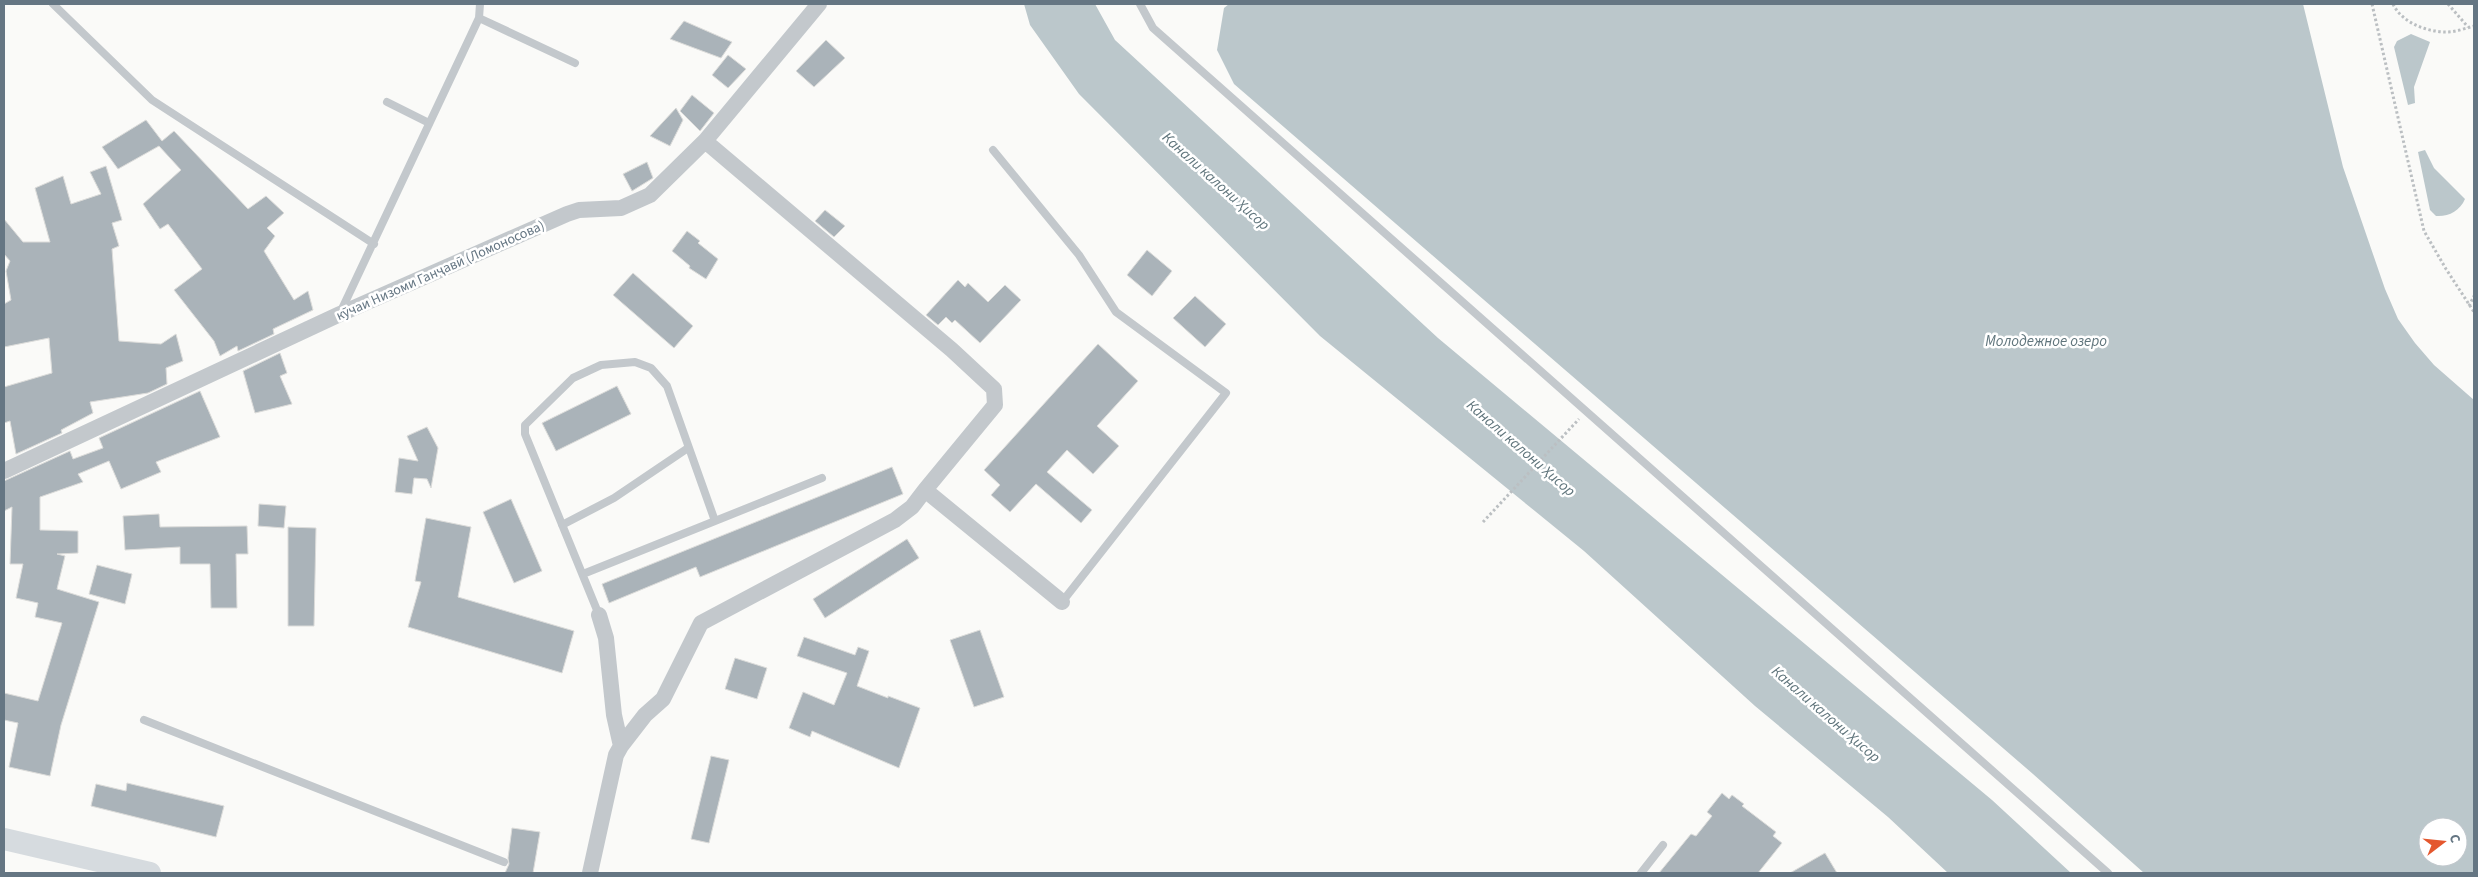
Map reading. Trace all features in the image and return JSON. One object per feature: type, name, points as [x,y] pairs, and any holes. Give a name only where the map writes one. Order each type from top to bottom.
[{"type":"street","name":"кӯчаи Низоми Ганҷавӣ (Ломоносова)","points":[[4,472],[340,314],[567,214],[579,210],[621,208],[650,195],[705,141],[819,4]]},
{"type":"street","points":[[590,873],[612,768],[621,746],[645,715],[663,700],[701,624],[894,520],[912,507],[995,405],[996,394],[994,389],[952,350],[705,141]]},
{"type":"street","points":[[925,490],[1062,602]]},
{"type":"street","points":[[599,615],[606,638],[614,715],[621,746]]},
{"type":"street","points":[[4,839],[141,872]]},
{"type":"lane","points":[[53,4],[152,100],[374,244]]},
{"type":"lane","points":[[340,314],[479,18],[480,4]]},
{"type":"lane","points":[[1140,4],[1153,28],[2108,873]]},
{"type":"lane","points":[[479,18],[575,63]]},
{"type":"lane","points":[[387,102],[429,123]]},
{"type":"lane","points":[[993,150],[1071,244],[1116,312],[1226,393],[1062,602]]},
{"type":"lane","points":[[599,615],[525,434],[525,425],[573,378],[601,365],[635,362],[651,368],[667,386],[715,520]]},
{"type":"lane","points":[[562,525],[614,498],[688,448]]},
{"type":"lane","points":[[582,574],[822,478]]},
{"type":"lane","points":[[144,720],[504,862]]},
{"type":"lane","points":[[1641,873],[1662,845]]},
{"type":"path","points":[[2372,4],[2424,230],[2474,312]]},
{"type":"path","points":[[2393,4],[2397,13],[2420,27],[2449,32],[2474,26]]},
{"type":"path","points":[[2448,4],[2468,27]]},
{"type":"path","points":[[2470,306],[2474,296]]},
{"type":"path","points":[[2470,306],[2474,302]]},
{"type":"path","points":[[1483,522],[1586,411]]},
{"type":"water","name":"Канали калони Ҳисор","points":[[1024,4],[1095,4],[1115,40],[1438,338],[1992,800],[2071,873],[1948,873],[1888,817],[1755,706],[1584,551],[1320,336],[1079,94],[1030,25]]},
{"type":"water","name":"Молодежное озеро","points":[[1229,4],[2303,4],[2343,167],[2385,289],[2398,319],[2415,343],[2434,365],[2474,400],[2474,873],[2144,873],[2033,774],[1234,84],[1217,50],[1224,8]]},
{"type":"water","points":[[2411,34],[2430,42],[2414,87],[2415,103],[2408,105],[2394,47],[2397,41]]},
{"type":"water","points":[[2425,150],[2434,168],[2465,199],[2457,210],[2449,214],[2436,216],[2430,210],[2418,152]]},
{"type":"building","points":[[684,21],[732,42],[721,58],[670,39]]},
{"type":"building","points":[[826,40],[845,58],[814,87],[796,71]]},
{"type":"building","points":[[728,55],[746,69],[728,88],[712,75]]},
{"type":"building","points":[[692,95],[714,113],[700,131],[680,111]]},
{"type":"building","points":[[676,108],[683,120],[670,146],[650,136]]},
{"type":"building","points":[[146,120],[162,141],[174,131],[248,209],[266,196],[284,213],[267,228],[275,236],[264,251],[294,300],[308,291],[313,310],[273,329],[274,334],[238,351],[237,346],[220,356],[214,341],[174,290],[202,269],[168,224],[160,229],[143,204],[181,170],[159,146],[118,169],[102,147]]},
{"type":"building","points":[[647,162],[653,178],[632,191],[623,174]]},
{"type":"building","points":[[106,166],[122,220],[112,223],[119,246],[112,249],[119,341],[161,344],[176,334],[183,361],[166,368],[167,384],[148,393],[90,402],[93,413],[61,430],[62,433],[16,454],[10,421],[4,423],[4,387],[52,373],[49,338],[4,347],[4,304],[11,300],[6,271],[10,261],[4,254],[4,219],[23,242],[50,242],[35,188],[63,176],[71,204],[101,194],[90,172]]},
{"type":"building","points":[[825,210],[845,226],[834,237],[815,221]]},
{"type":"building","points":[[687,231],[700,241],[698,243],[718,259],[706,279],[689,268],[690,266],[672,251]]},
{"type":"building","points":[[1147,250],[1172,271],[1152,296],[1127,275]]},
{"type":"building","points":[[633,273],[693,326],[674,348],[613,295]]},
{"type":"building","points":[[958,280],[965,287],[968,283],[988,302],[1005,285],[1021,300],[980,343],[955,320],[952,323],[946,317],[938,325],[926,315]]},
{"type":"building","points":[[1195,296],[1226,324],[1205,347],[1173,318]]},
{"type":"building","points":[[1098,344],[1138,381],[1097,426],[1119,446],[1093,474],[1067,450],[1047,472],[1092,510],[1081,523],[1036,484],[1010,512],[991,495],[1000,485],[984,470]]},
{"type":"building","points":[[280,353],[287,373],[280,376],[292,404],[255,413],[243,371]]},
{"type":"building","points":[[617,386],[631,414],[556,451],[542,423]]},
{"type":"building","points":[[200,391],[220,437],[156,462],[161,472],[121,489],[109,461],[78,474],[83,482],[40,497],[40,530],[78,531],[78,553],[57,554],[65,556],[57,589],[99,602],[61,725],[50,776],[9,767],[18,723],[4,720],[4,693],[38,701],[62,623],[35,617],[38,603],[16,598],[23,564],[10,564],[12,507],[4,511],[4,481],[70,451],[73,459],[103,448],[99,438]]},
{"type":"building","points":[[427,427],[438,448],[431,488],[427,479],[414,478],[412,494],[395,492],[399,458],[418,461],[407,436]]},
{"type":"building","points":[[892,467],[903,494],[700,577],[696,567],[609,603],[602,584]]},
{"type":"building","points":[[511,499],[542,571],[514,583],[483,512]]},
{"type":"building","points":[[259,504],[286,506],[284,528],[258,526]]},
{"type":"building","points":[[159,514],[160,527],[247,526],[248,554],[236,554],[237,608],[211,608],[210,564],[180,564],[180,547],[125,550],[123,516]]},
{"type":"building","points":[[426,518],[471,527],[458,597],[574,631],[562,673],[408,627],[421,582],[415,581]]},
{"type":"building","points":[[288,527],[316,528],[314,626],[288,626]]},
{"type":"building","points":[[907,539],[919,558],[825,618],[813,599]]},
{"type":"building","points":[[97,565],[132,574],[125,604],[89,594]]},
{"type":"building","points":[[980,630],[1004,697],[974,707],[950,640]]},
{"type":"building","points":[[804,637],[855,655],[858,647],[869,651],[857,686],[920,708],[899,768],[812,731],[810,737],[789,728],[803,692],[834,705],[847,673],[797,656]]},
{"type":"building","points":[[735,658],[767,668],[757,699],[725,689]]},
{"type":"building","points":[[711,756],[729,760],[709,843],[691,839]]},
{"type":"building","points":[[127,783],[224,806],[216,837],[91,806],[96,784],[126,791]]},
{"type":"building","points":[[1722,793],[1729,799],[1732,795],[1744,804],[1742,806],[1776,832],[1773,836],[1782,843],[1758,873],[1659,873],[1691,834],[1696,836],[1712,816],[1707,812]]},
{"type":"building","points":[[512,828],[540,832],[533,873],[505,873],[509,864]]},
{"type":"building","points":[[1825,853],[1837,873],[1790,873]]}]
